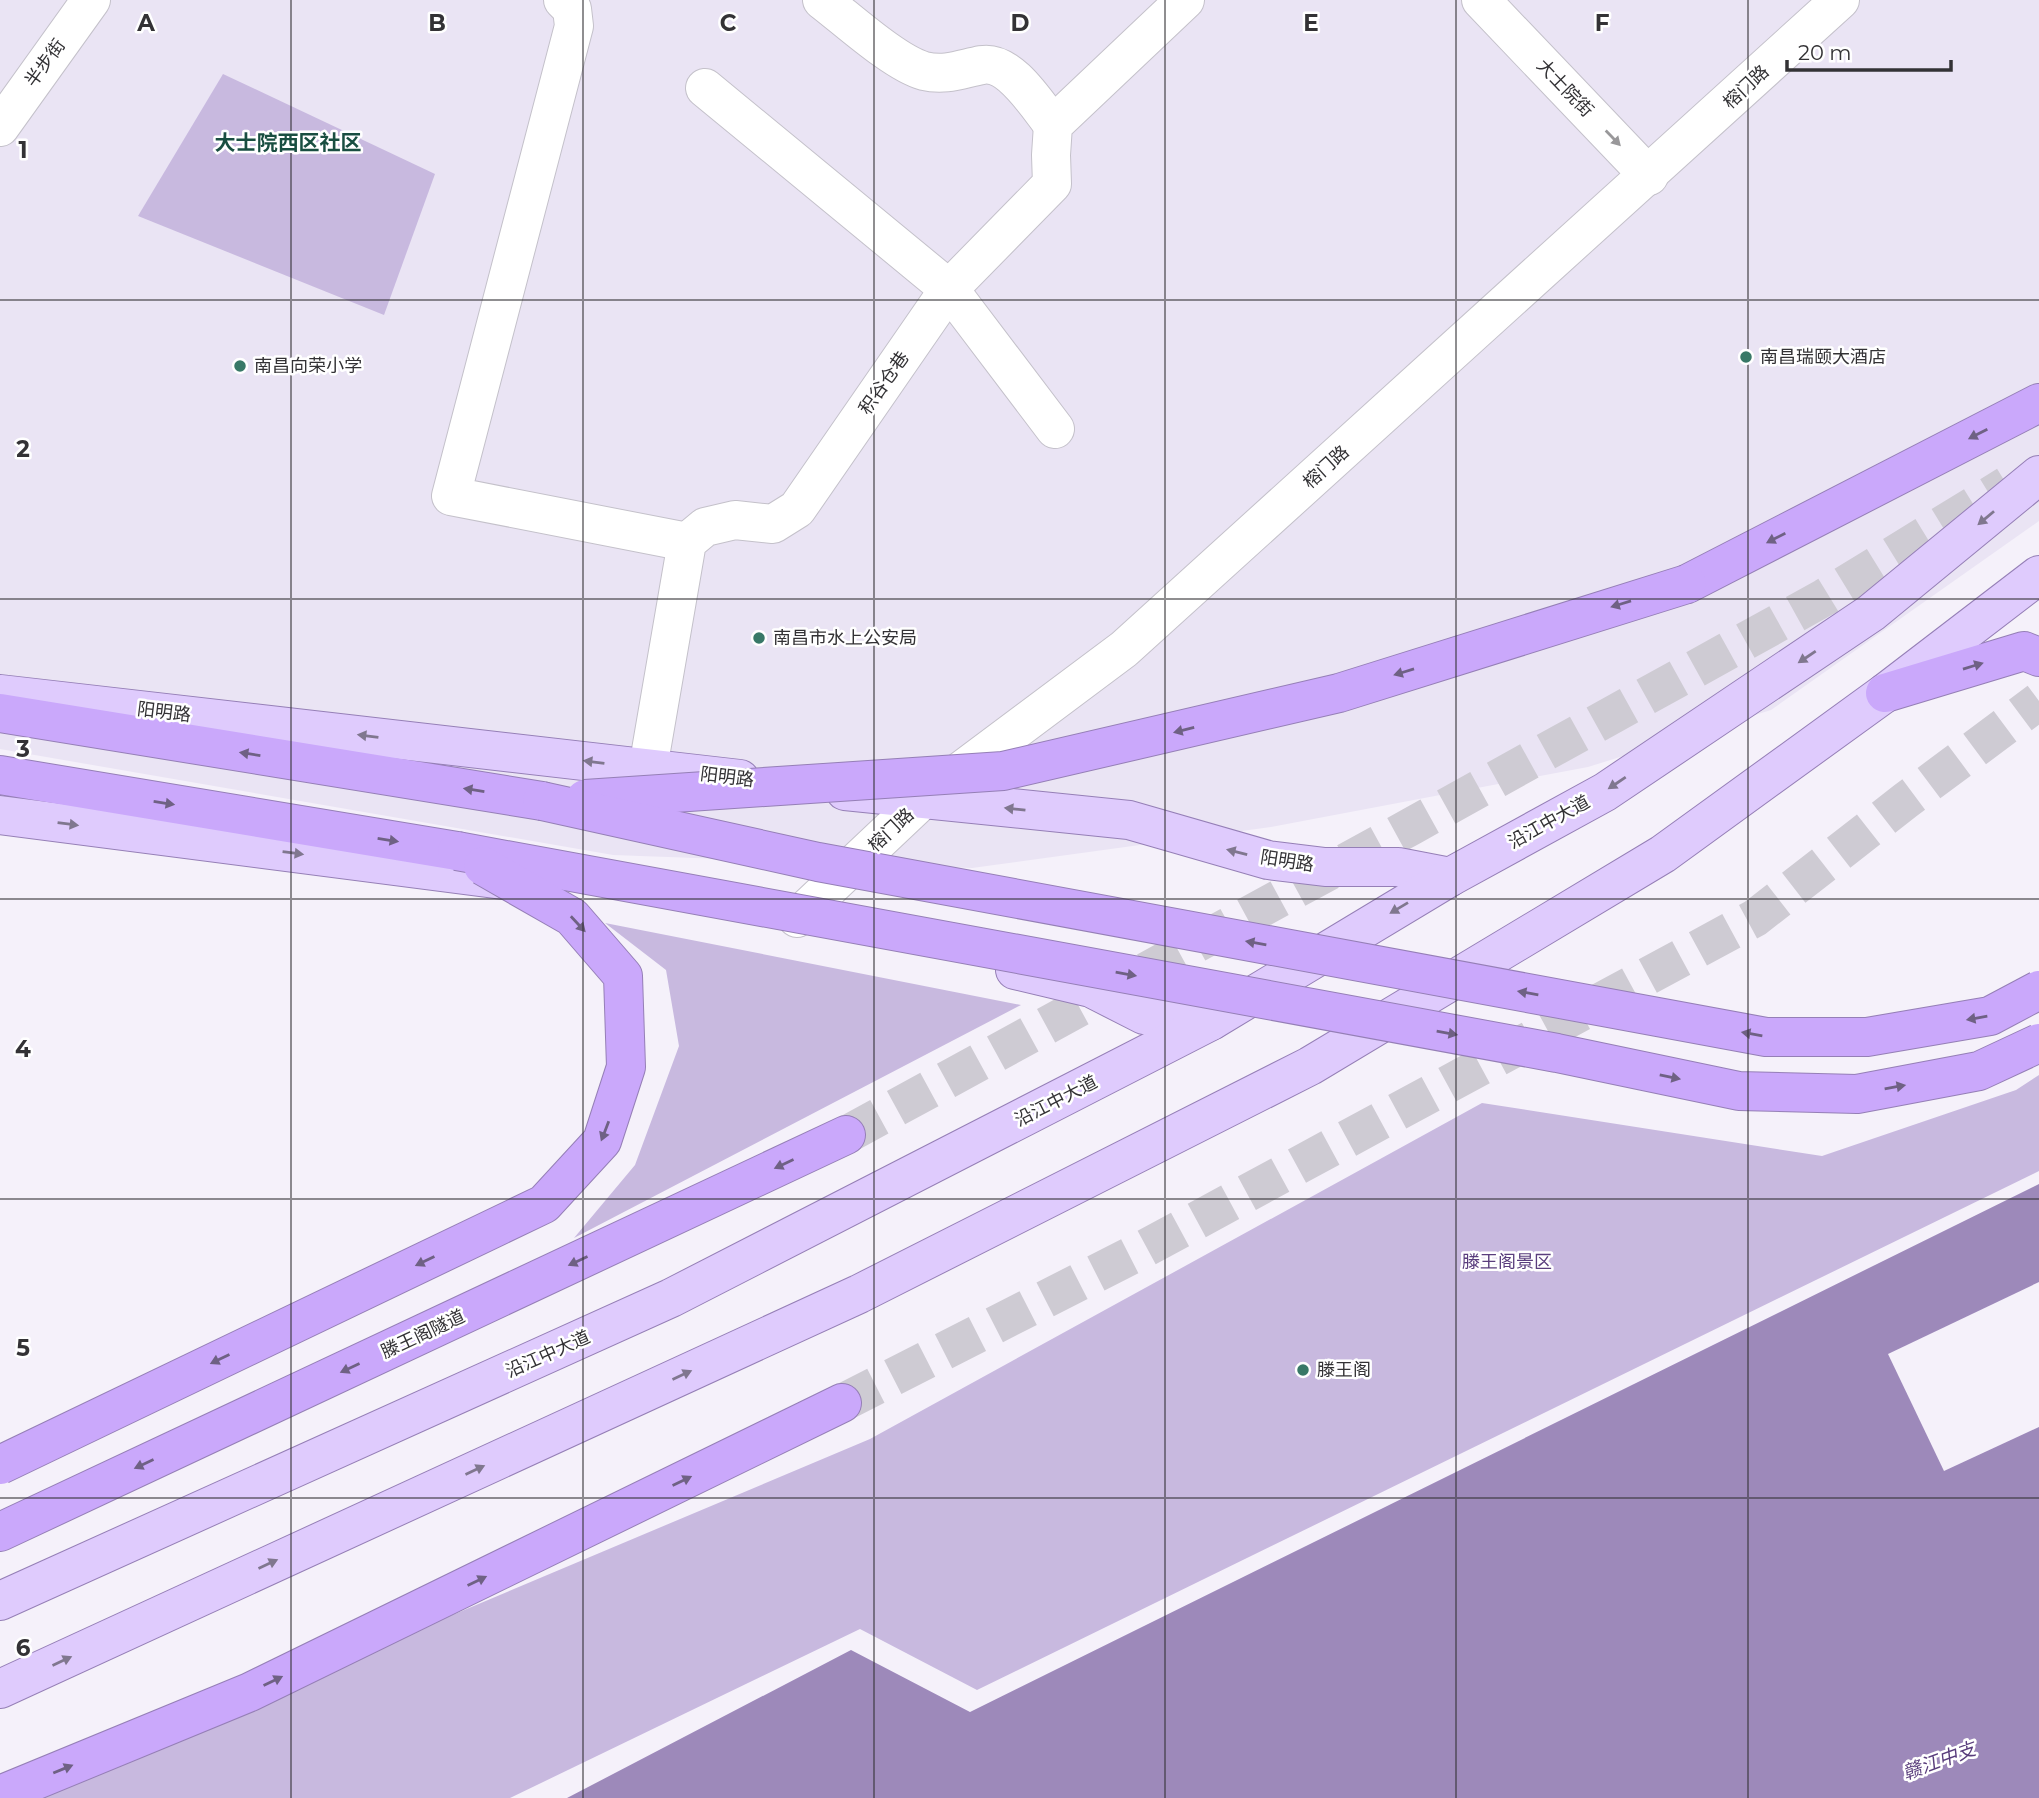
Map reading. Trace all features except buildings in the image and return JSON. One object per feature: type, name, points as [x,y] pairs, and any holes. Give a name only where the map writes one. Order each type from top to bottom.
[{"type":"highway","points":[[542,802],[1003,771],[1339,693],[1687,584],[2039,403]]},
{"type":"highway","points":[[1885,693],[2024,650],[2039,657]]},
{"type":"highway","points":[[0,713],[542,802],[818,862],[1766,1037],[1867,1037],[1990,1016],[2039,990]]},
{"type":"highway","points":[[0,775],[457,851],[1557,1053],[1739,1091],[1857,1094],[1979,1072],[2039,1044]]},
{"type":"highway","points":[[0,1465],[544,1204],[602,1141],[626,1067],[623,976],[572,917],[457,851]]},
{"type":"highway","name":"滕王阁隧道","points":[[0,1532],[846,1135]]},
{"type":"highway","points":[[0,1795],[250,1692],[842,1403]]},
{"type":"main road","name":"沿江中大道","points":[[0,1601],[671,1298],[1211,1021],[1450,877],[1605,792],[1871,613],[2039,474]]},
{"type":"main road","points":[[0,1689],[859,1294],[1310,1066],[1663,854],[1885,693],[2039,575]]},
{"type":"main road","name":"阳明路","points":[[0,694],[922,800],[1129,820],[1268,860],[1325,867],[1398,867],[1450,877]]},
{"type":"main road","points":[[0,815],[797,918],[1091,988],[1143,1015],[1211,1021]]},
{"type":"street","name":"半步街","points":[[0,127],[91,0]]},
{"type":"street","points":[[563,0],[572,9],[574,26],[451,496],[687,542],[648,768]]},
{"type":"street","points":[[822,0],[895,55],[922,71],[946,74],[985,64],[1001,66],[1022,85],[1053,125],[1185,0]]},
{"type":"street","name":"大士院街","points":[[1481,0],[1649,176]]},
{"type":"street","name":"榕门路","points":[[797,918],[922,800],[1124,649],[1649,176],[1840,0]]},
{"type":"street","points":[[705,88],[949,289],[1055,429]]},
{"type":"street","name":"积谷仓巷","points":[[687,542],[705,527],[735,520],[773,524],[797,509],[949,289],[1052,184],[1053,125]]},
{"type":"shaded area","points":[[0,0],[2039,0],[2039,521],[1771,710],[1588,767],[1271,827],[972,868],[613,855],[0,749]]},
{"type":"green space","points":[[223,74],[435,174],[384,315],[138,216]]},
{"type":"green space","points":[[605,923],[1021,1005],[574,1238],[635,1165],[679,1046],[666,970]]},
{"type":"green space","name":"滕王阁景区","points":[[2039,1075],[2039,1171],[977,1690],[860,1629],[510,1798],[18,1798],[870,1439],[1482,1103],[1822,1156],[2016,1090]]},
{"type":"water","name":"赣江中支","points":[[2039,1184],[2039,1798],[567,1798],[851,1650],[970,1712]]},
{"type":"pier","points":[[2039,1282],[2039,1427],[1944,1471],[1888,1354]]},
{"type":"tunnel","points":[[846,1135],[1825,597],[2007,485]]},
{"type":"tunnel","points":[[842,1403],[1144,1249],[1755,918],[2039,701]]},
{"type":"place","name":"南昌瑞颐大酒店","points":[[1746,357]]},
{"type":"place","name":"南昌向荣小学","points":[[240,366]]},
{"type":"place","name":"南昌市水上公安局","points":[[759,638]]},
{"type":"place","name":"滕王阁","points":[[1303,1370]]},
{"type":"district","name":"大士院西区社区","points":[[288,142]]}]
